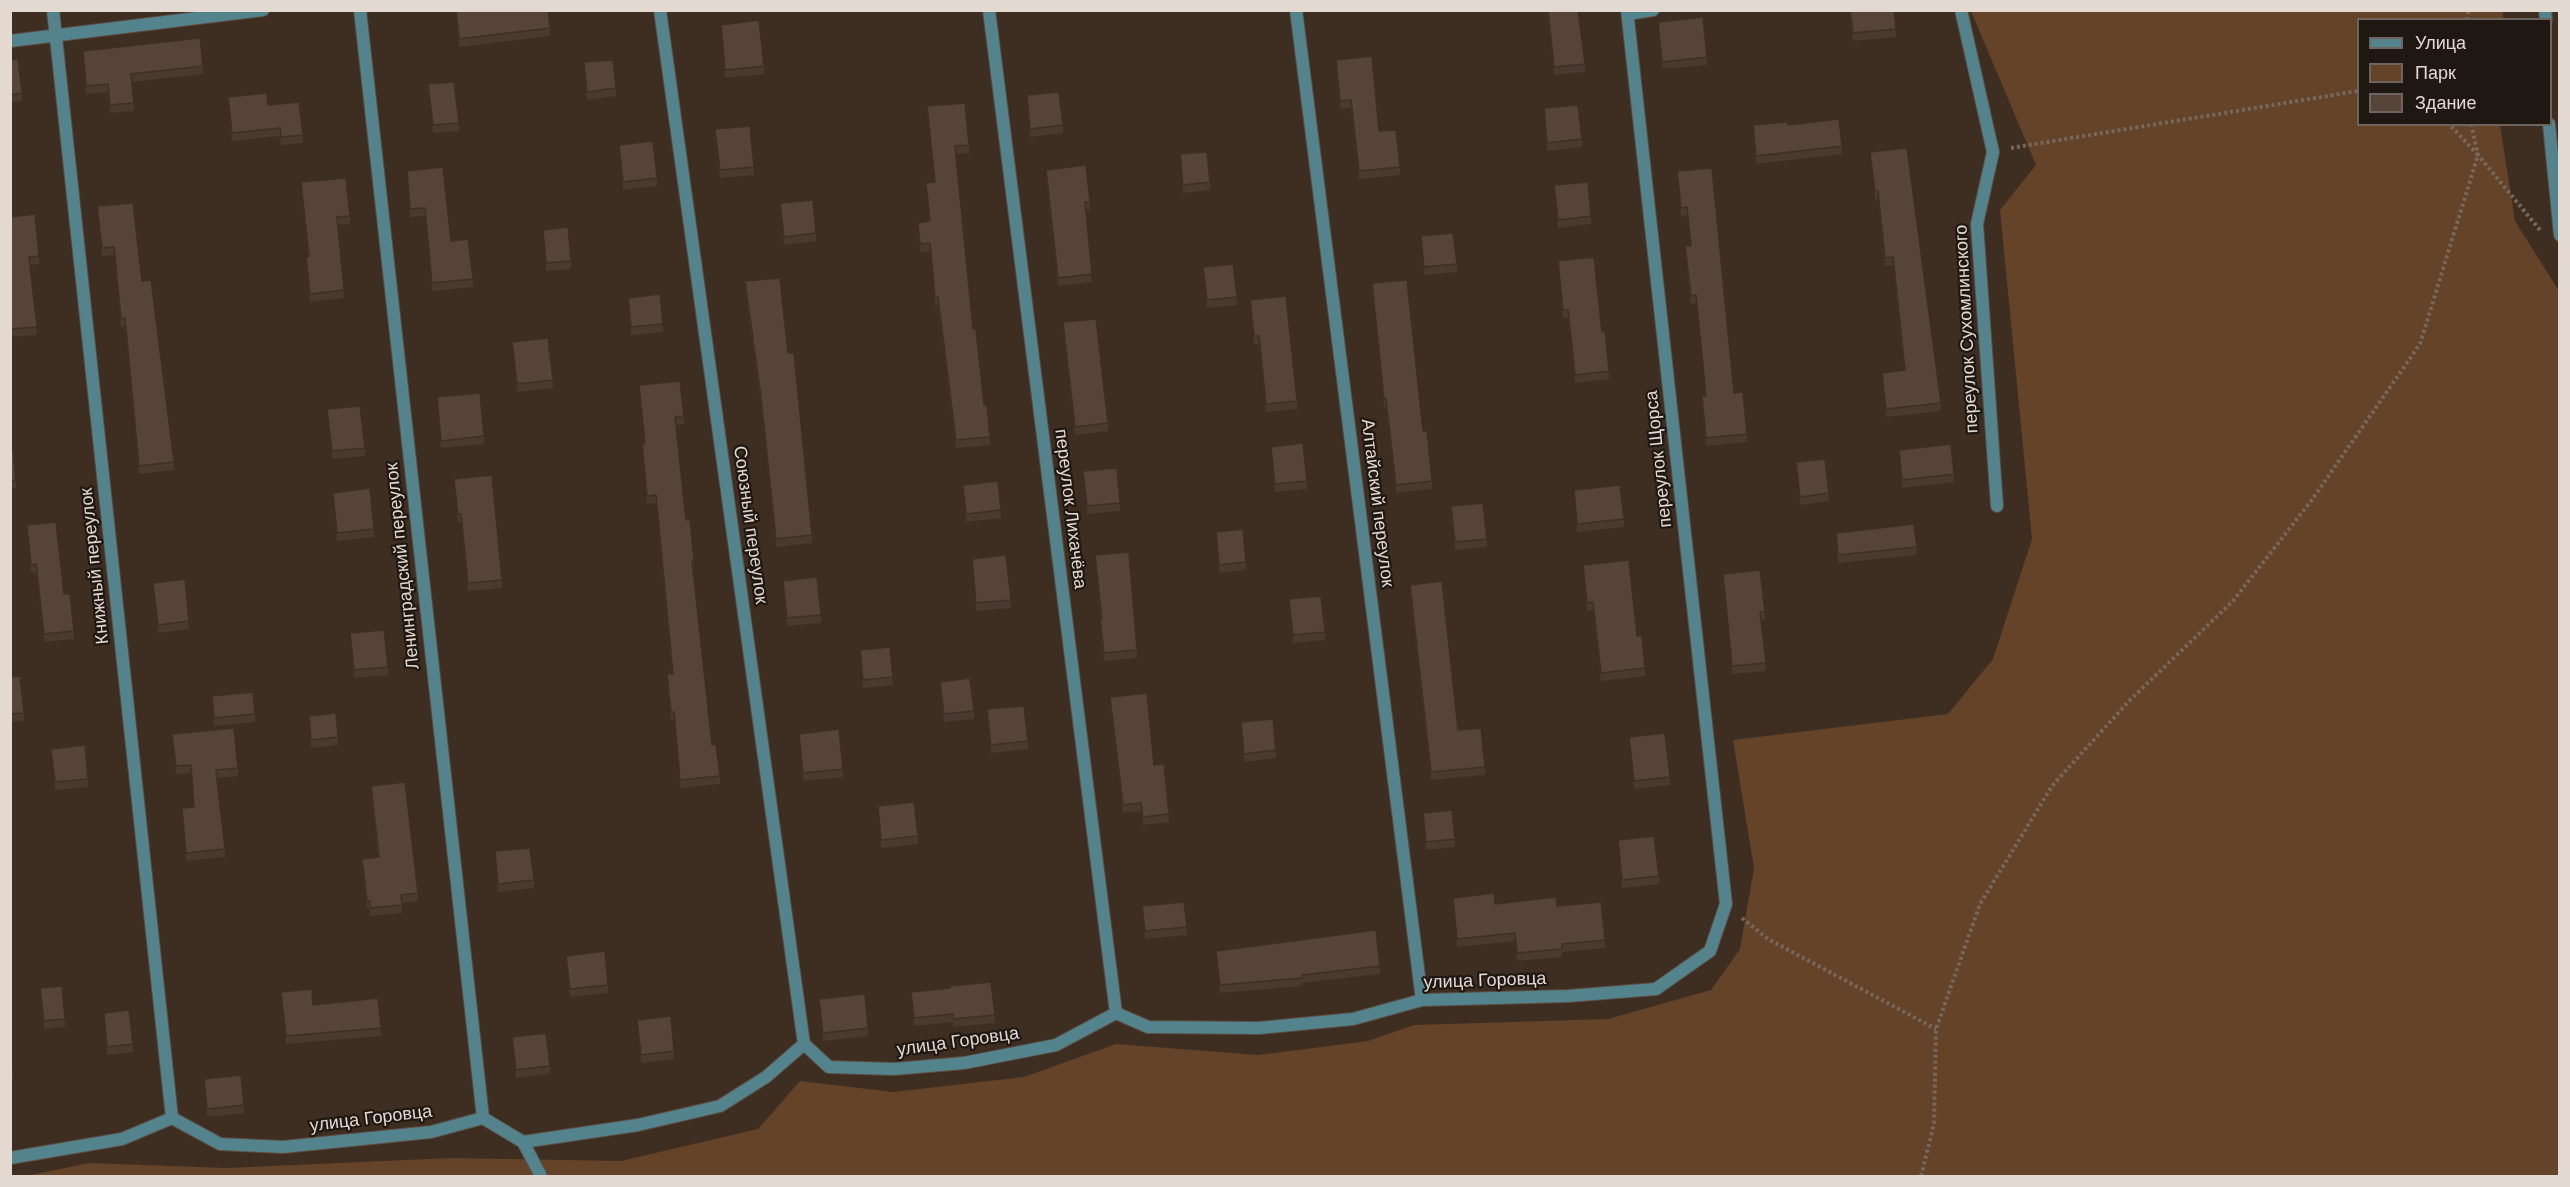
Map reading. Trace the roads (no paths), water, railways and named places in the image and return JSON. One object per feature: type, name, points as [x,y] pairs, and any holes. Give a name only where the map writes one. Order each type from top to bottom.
[{"type":"street","name":"Книжный переулок","points":[[53,10],[172,1118]]},
{"type":"street","points":[[10,41],[263,10]]},
{"type":"street","name":"Ленинградский переулок","points":[[360,10],[483,1118]]},
{"type":"street","name":"Союзный переулок","points":[[660,10],[804,1044]]},
{"type":"street","name":"переулок Лихачёва","points":[[989,10],[1116,1013]]},
{"type":"street","name":"Алтайский переулок","points":[[1296,10],[1422,1000]]},
{"type":"street","points":[[1627,12],[1653,10]]},
{"type":"street","name":"переулок Сухомлинского","points":[[1961,10],[1993,152],[1977,224],[1996,507]]},
{"type":"street","name":"переулок Щорса","points":[[1627,12],[1726,904]]},
{"type":"street","points":[[2549,126],[2559,235]]},
{"type":"street","name":"улица Горовца","points":[[804,1044],[829,1066],[894,1069],[964,1063],[1056,1045],[1116,1013],[1148,1027],[1259,1028],[1353,1019],[1422,1000],[1568,996],[1656,989],[1710,951],[1726,904]]},
{"type":"street","points":[[523,1142],[638,1125],[720,1106],[766,1077],[804,1044]]},
{"type":"street","points":[[10,1158],[122,1138],[172,1118]]},
{"type":"street","name":"улица Горовца","points":[[172,1118],[220,1144],[283,1147],[431,1132],[483,1118]]},
{"type":"street","points":[[483,1118],[523,1142],[541,1176]]}]
